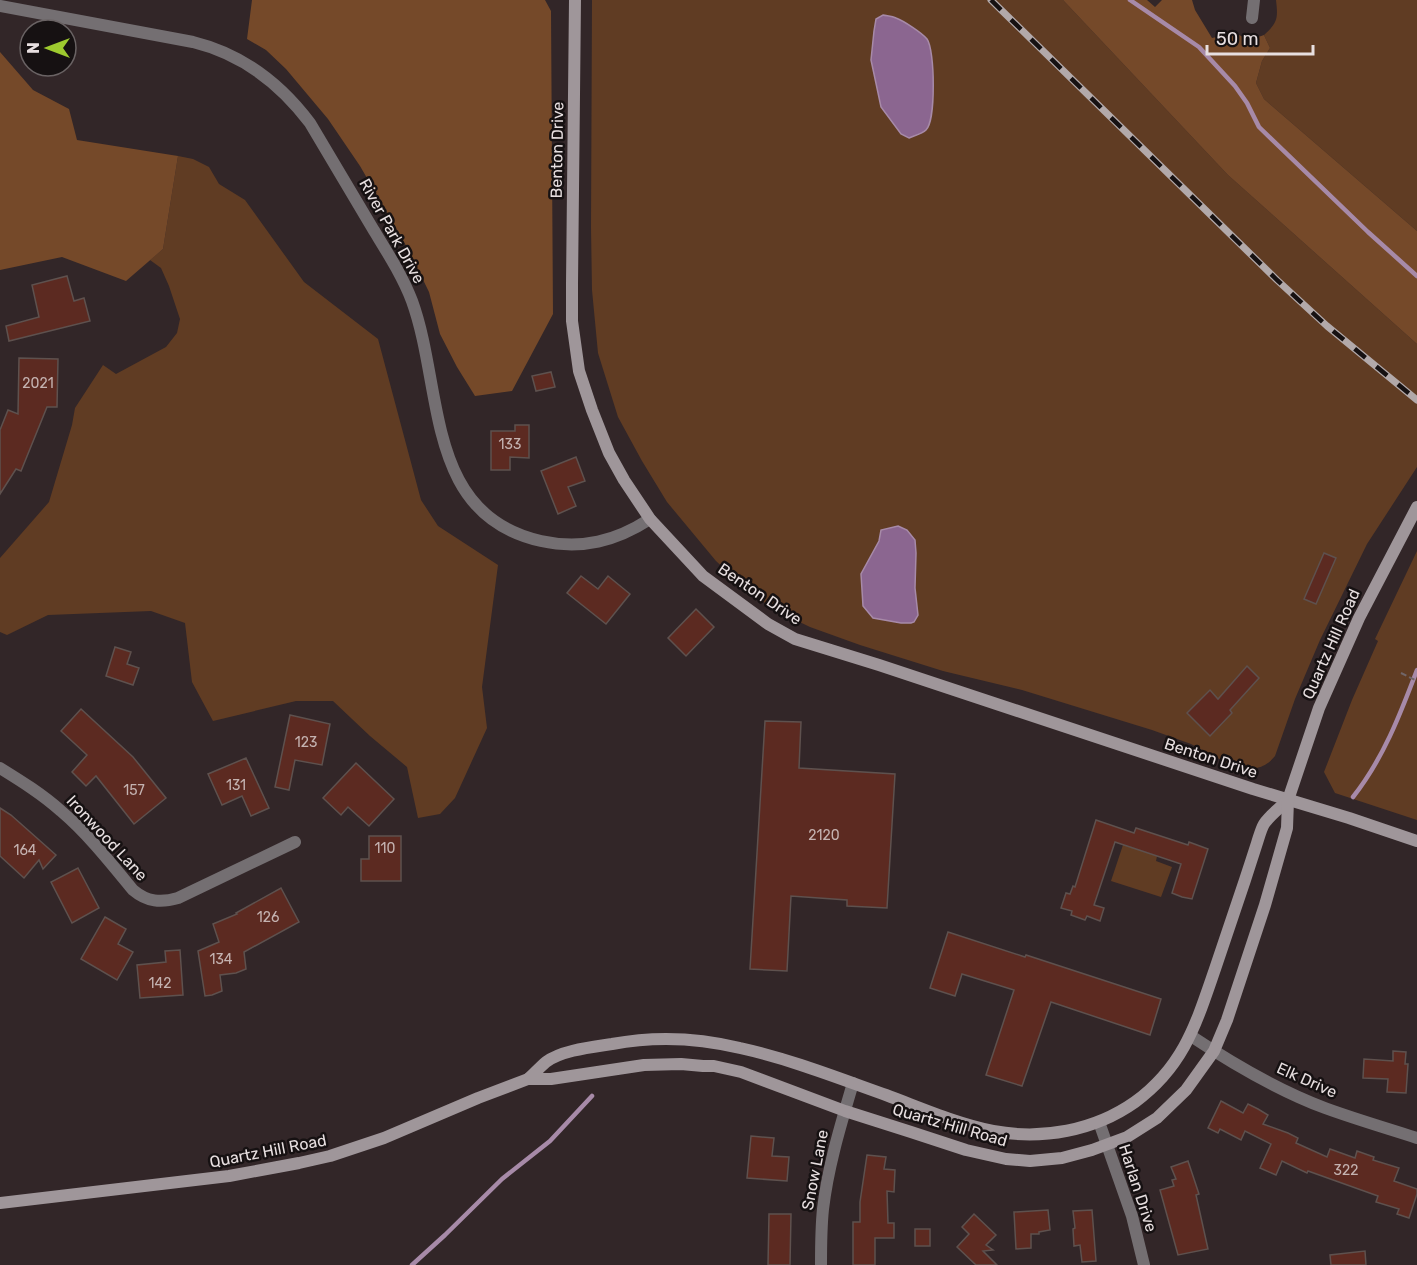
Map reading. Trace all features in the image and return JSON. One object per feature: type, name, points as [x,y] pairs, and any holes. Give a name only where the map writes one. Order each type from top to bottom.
[{"type":"main road","name":"Benton Drive","points":[[575,0],[572,321],[579,371],[609,453],[634,496],[650,519],[703,576],[768,624],[795,639],[1417,841]]},
{"type":"main road","name":"Quartz Hill Road","points":[[0,1203],[229,1176],[330,1156],[392,1135],[528,1079],[551,1079],[644,1065],[714,1066],[741,1072],[845,1111],[966,1150],[1006,1159],[1051,1160],[1072,1156],[1127,1137],[1143,1128],[1170,1106],[1186,1090],[1214,1051],[1237,990],[1280,857],[1287,828],[1288,800],[1308,738],[1359,618],[1417,507]]},
{"type":"main road","name":"Quartz Hill Road","points":[[528,1079],[546,1062],[562,1055],[626,1042],[680,1040],[716,1043],[801,1065],[957,1121],[1001,1132],[1047,1134],[1069,1131],[1099,1122],[1126,1107],[1149,1090],[1184,1049],[1201,1013],[1263,825],[1288,800]]},
{"type":"street","points":[[1252,18],[1254,0]]},
{"type":"street","name":"River Park Drive","points":[[0,6],[212,47],[245,62],[264,75],[294,102],[310,123],[399,273],[418,321],[444,444],[453,471],[473,501],[495,521],[512,531],[549,543],[599,542],[622,534],[650,519]]},
{"type":"street","name":"Ironwood Lane","points":[[0,768],[39,793],[61,811],[102,852],[133,890],[151,900],[165,901],[178,898],[295,842]]},
{"type":"street","name":"Elk Drive","points":[[1191,1036],[1277,1087],[1325,1107],[1417,1138]]},
{"type":"street","name":"Snow Lane","points":[[821,1265],[821,1230],[825,1198],[834,1149],[853,1083]]},
{"type":"street","name":"Harlan Drive","points":[[1099,1122],[1131,1216],[1144,1265]]},
{"type":"path","points":[[1401,673],[1417,681]]},
{"type":"shaded area","points":[[252,0],[545,0],[551,11],[553,314],[512,391],[475,396],[440,334],[429,292],[408,249],[360,166],[328,119],[286,69],[266,50],[247,39]]},
{"type":"shaded area","points":[[592,0],[1063,0],[1228,175],[1417,344],[1417,467],[1367,544],[1320,640],[1295,699],[1275,756],[1269,762],[1258,768],[1246,768],[1244,772],[1191,744],[1152,730],[1022,690],[943,671],[810,627],[754,596],[716,561],[667,502],[642,461],[618,417],[598,353],[592,290]]},
{"type":"shaded area","points":[[1063,0],[1147,0],[1155,7],[1162,0],[1192,0],[1195,10],[1212,38],[1236,33],[1250,38],[1264,35],[1270,48],[1262,61],[1256,83],[1264,99],[1417,231],[1417,344],[1228,175]]},
{"type":"shaded area","points":[[1276,0],[1417,0],[1417,231],[1264,99],[1256,83],[1262,61],[1270,48],[1264,35],[1276,19]]},
{"type":"shaded area","points":[[883,15],[894,17],[913,27],[927,39],[930,46],[933,85],[932,113],[926,130],[909,138],[901,134],[881,107],[871,60],[876,19]]},
{"type":"shaded area","points":[[0,52],[18,73],[18,78],[23,78],[33,90],[69,109],[77,140],[178,156],[163,249],[126,281],[62,257],[0,270]]},
{"type":"shaded area","points":[[178,156],[193,159],[209,167],[219,184],[245,200],[304,282],[378,339],[421,500],[438,526],[498,565],[482,687],[487,728],[455,798],[440,814],[418,818],[407,767],[333,701],[296,701],[213,721],[192,682],[185,623],[151,611],[48,615],[7,635],[0,632],[0,558],[49,502],[75,408],[103,365],[116,374],[166,347],[177,333],[180,319],[169,286],[161,268],[150,260],[163,249]]},
{"type":"shaded area","points":[[898,526],[907,530],[915,540],[915,588],[918,615],[911,623],[873,618],[863,606],[861,574],[879,541],[881,530]]},
{"type":"shaded area","points":[[1417,551],[1417,820],[1335,793],[1324,772],[1378,641],[1375,639]]},
{"type":"shaded area","points":[[1124,842],[1131,845],[1130,847],[1157,856],[1156,861],[1172,867],[1161,897],[1111,881]]},
{"type":"building","points":[[67,276],[74,301],[84,298],[90,321],[9,341],[6,326],[39,317],[32,285]]},
{"type":"building","points":[[19,358],[58,359],[57,407],[47,407],[21,471],[16,469],[0,494],[0,430],[8,410],[18,414]]},
{"type":"building","points":[[551,372],[555,387],[536,391],[532,376]]},
{"type":"building","points":[[515,425],[529,425],[529,458],[510,457],[510,470],[491,470],[491,431],[515,431]]},
{"type":"building","points":[[576,457],[585,481],[568,487],[576,506],[558,514],[541,471]]},
{"type":"building","points":[[1324,553],[1336,558],[1316,604],[1304,599]]},
{"type":"building","points":[[581,576],[598,589],[608,576],[630,594],[606,624],[567,593]]},
{"type":"building","points":[[696,609],[714,627],[686,656],[668,638]]},
{"type":"building","points":[[115,647],[131,652],[127,664],[139,668],[133,685],[106,676]]},
{"type":"building","points":[[1247,666],[1259,678],[1230,710],[1232,713],[1210,736],[1187,713],[1210,690],[1218,699]]},
{"type":"building","points":[[81,709],[133,757],[166,798],[134,824],[96,776],[86,786],[72,772],[87,755],[61,731]]},
{"type":"building","points":[[290,715],[330,724],[322,765],[295,760],[289,790],[275,787]]},
{"type":"building","points":[[765,721],[801,722],[799,768],[895,774],[887,908],[847,906],[847,900],[791,896],[787,971],[750,969]]},
{"type":"building","points":[[246,758],[269,808],[251,816],[242,796],[222,805],[208,774]]},
{"type":"building","points":[[356,763],[394,799],[369,826],[348,807],[341,815],[323,798]]},
{"type":"building","points":[[0,808],[56,855],[43,869],[39,860],[24,878],[0,856]]},
{"type":"building","points":[[1096,820],[1134,833],[1136,828],[1208,849],[1192,899],[1172,893],[1181,864],[1115,842],[1094,905],[1104,908],[1100,921],[1087,916],[1085,920],[1071,915],[1072,911],[1061,908],[1066,893],[1070,894],[1073,886],[1075,887]]},
{"type":"building","points":[[369,836],[401,836],[401,881],[361,881],[361,859],[369,859]]},
{"type":"building","points":[[78,868],[99,908],[72,923],[51,882]]},
{"type":"building","points":[[281,888],[299,922],[244,952],[246,969],[220,975],[222,991],[205,996],[198,951],[219,942],[213,924],[237,914]]},
{"type":"building","points":[[105,917],[126,929],[118,944],[133,952],[117,980],[81,959]]},
{"type":"building","points":[[948,932],[1161,999],[1150,1035],[1051,1002],[1022,1086],[986,1075],[1014,990],[962,974],[955,996],[930,988]]},
{"type":"building","points":[[180,950],[183,995],[140,998],[137,965],[166,962],[165,951]]},
{"type":"building","points":[[1393,1051],[1406,1052],[1405,1064],[1408,1064],[1406,1093],[1387,1092],[1388,1079],[1363,1078],[1364,1059],[1393,1061]]},
{"type":"building","points":[[1221,1101],[1243,1113],[1248,1104],[1258,1109],[1268,1115],[1263,1124],[1298,1138],[1296,1143],[1327,1157],[1330,1149],[1355,1158],[1357,1151],[1374,1157],[1373,1160],[1399,1168],[1394,1181],[1417,1189],[1409,1218],[1397,1214],[1399,1209],[1376,1202],[1378,1196],[1308,1171],[1307,1173],[1282,1161],[1276,1175],[1260,1168],[1271,1144],[1245,1131],[1241,1140],[1220,1129],[1218,1133],[1208,1128]]},
{"type":"building","points":[[751,1136],[774,1138],[772,1156],[789,1157],[787,1181],[747,1178]]},
{"type":"building","points":[[867,1155],[886,1157],[884,1169],[895,1170],[894,1192],[887,1191],[888,1223],[894,1223],[894,1238],[875,1238],[875,1265],[853,1265],[853,1222],[860,1222],[860,1202]]},
{"type":"building","points":[[1188,1161],[1199,1194],[1196,1195],[1208,1249],[1178,1255],[1160,1190],[1174,1186],[1172,1180],[1176,1179],[1171,1167]]},
{"type":"building","points":[[1048,1210],[1050,1230],[1031,1234],[1031,1248],[1016,1249],[1014,1212]]},
{"type":"building","points":[[1092,1210],[1096,1261],[1082,1262],[1080,1245],[1074,1246],[1073,1211]]},
{"type":"building","points":[[769,1214],[791,1214],[790,1265],[768,1265]]},
{"type":"building","points":[[974,1214],[996,1235],[986,1245],[993,1250],[983,1251],[997,1265],[976,1265],[957,1247],[969,1234],[962,1227]]},
{"type":"building","points":[[915,1229],[930,1229],[930,1246],[915,1246]]},
{"type":"building","points":[[1365,1251],[1366,1265],[1331,1265],[1330,1255]]},
{"type":"waterway","points":[[1130,0],[1199,47],[1235,86],[1259,127],[1417,276]]},
{"type":"waterway","points":[[1353,797],[1382,752],[1417,670]]},
{"type":"waterway","points":[[412,1265],[502,1179],[550,1141],[592,1096]]},
{"type":"railway","points":[[991,0],[1277,280],[1327,326],[1417,400]]}]
